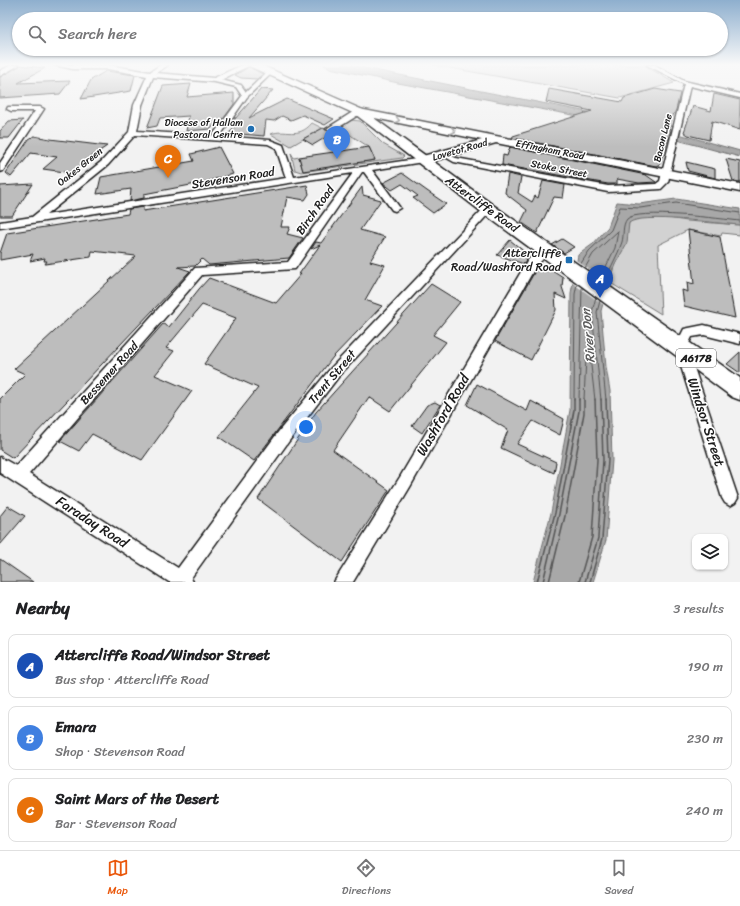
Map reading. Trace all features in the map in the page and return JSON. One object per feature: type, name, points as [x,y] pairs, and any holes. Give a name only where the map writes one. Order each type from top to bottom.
[{"type":"main road","name":"Attercliffe Road","points":[[313,92],[359,112],[488,209],[740,390]]},
{"type":"main road","name":"Effingham Road","points":[[359,112],[740,188]]},
{"type":"main road","points":[[470,134],[478,144]]},
{"type":"main road","name":"Lovetot Road","points":[[423,160],[449,157],[478,144],[496,139]]},
{"type":"street","points":[[143,92],[138,105],[133,133],[270,142],[280,147],[291,181]]},
{"type":"street","points":[[243,92],[246,96]]},
{"type":"street","points":[[214,139],[250,92]]},
{"type":"street","name":"Bacon Lane","points":[[665,174],[685,92]]},
{"type":"street","points":[[723,92],[740,96]]},
{"type":"street","points":[[0,169],[15,148],[21,134],[40,109],[11,109]]},
{"type":"street","points":[[330,129],[359,112]]},
{"type":"street","name":"Oakes Green","points":[[34,220],[105,163],[133,133]]},
{"type":"street","name":"Stoke Street","points":[[449,157],[608,189],[658,186],[664,182],[665,174]]},
{"type":"street","name":"Stevenson Road","points":[[0,225],[423,160]]},
{"type":"street","points":[[363,169],[395,208]]},
{"type":"street","name":"Birch Road","points":[[199,272],[291,266],[363,169]]},
{"type":"street","name":"Trent Street","points":[[182,580],[284,436],[335,372],[488,209]]},
{"type":"street","name":"Washford Road","points":[[343,582],[405,482],[532,263],[545,250]]},
{"type":"street","name":"Bessemer Road","points":[[18,475],[199,272]]},
{"type":"street","points":[[681,347],[688,333],[704,330],[740,339]]},
{"type":"street","name":"Windsor Street","points":[[681,347],[730,498]]},
{"type":"street","name":"Faraday Road","points":[[0,464],[182,580]]},
{"type":"shaded area","points":[[587,92],[641,92],[620,98]]},
{"type":"shaded area","points":[[351,120],[360,121],[383,144],[404,156],[402,158],[301,172],[295,170],[291,153],[294,158],[299,157],[303,171],[375,160],[369,147],[338,127]]},
{"type":"shaded area","points":[[312,123],[322,128],[291,146],[271,134],[302,131]]},
{"type":"shaded area","points":[[661,217],[687,221],[740,225],[740,235],[722,233],[721,236],[688,230],[658,245],[661,314],[609,282],[629,223],[633,219]]},
{"type":"water","points":[[448,92],[487,92],[628,120],[740,151],[740,157],[611,122]]},
{"type":"water","name":"River Don","points":[[676,199],[740,209],[740,225],[664,219],[636,220],[629,223],[627,243],[612,270],[601,311],[606,367],[610,391],[612,460],[606,540],[593,582],[533,582],[551,513],[570,410],[571,293],[578,255],[593,244],[608,227],[617,202],[639,204]]},
{"type":"pier","points":[[576,260],[610,284],[605,306],[571,282]]},
{"type":"building","points":[[0,92],[61,92],[60,94],[0,98]]},
{"type":"building","points":[[85,92],[124,92],[81,99]]},
{"type":"building","points":[[161,92],[188,92],[187,97],[234,93],[234,104],[222,121],[218,120],[211,129],[186,131],[189,116],[160,118],[157,126],[147,128]]},
{"type":"building","points":[[258,92],[271,92],[249,118],[287,99],[334,119],[325,125],[303,115],[291,120],[282,116],[274,121],[266,120],[264,136],[229,133],[239,123],[232,122],[235,117],[235,119]]},
{"type":"building","points":[[548,92],[567,92],[622,102],[624,98],[644,92],[680,93],[676,110],[669,123],[671,130],[660,164],[656,166],[512,138],[513,136],[592,111],[546,102]]},
{"type":"building","points":[[714,94],[740,100],[740,130],[712,121],[709,140],[688,135],[684,132],[693,106],[711,111]]},
{"type":"building","points":[[23,120],[9,138],[0,138],[0,131],[9,121]]},
{"type":"building","points":[[323,128],[333,133],[313,145],[303,139]]},
{"type":"building","points":[[34,136],[107,146],[85,161],[72,173],[43,169],[57,157],[31,153],[11,177],[6,173],[29,139]]},
{"type":"building","points":[[219,147],[233,174],[201,183],[144,194],[144,198],[130,201],[131,189],[97,194],[101,177],[194,161],[191,154]]},
{"type":"building","points":[[369,147],[375,160],[303,171],[299,157]]},
{"type":"building","points":[[510,147],[646,175],[656,182],[639,183],[617,179],[617,184],[608,184],[502,165],[503,155],[507,156]]},
{"type":"building","points":[[726,159],[740,162],[740,182],[733,181]]},
{"type":"building","points":[[686,162],[715,169],[715,178],[688,171]]},
{"type":"building","points":[[402,173],[446,204],[433,213],[413,198],[418,196],[402,184],[392,190],[383,183]]},
{"type":"building","points":[[508,174],[521,177],[518,193],[532,202],[535,196],[538,198],[543,181],[565,185],[563,198],[554,197],[537,233],[521,222],[527,210],[505,193]]},
{"type":"building","points":[[33,184],[12,216],[0,216],[0,186]]},
{"type":"building","points":[[307,185],[309,194],[305,200],[287,197],[281,227],[290,227],[287,234],[303,238],[289,258],[209,265],[202,259],[195,266],[178,267],[190,271],[13,458],[0,450],[0,399],[25,374],[14,369],[136,256],[92,251],[91,257],[45,264],[47,261],[44,261],[45,258],[30,261],[33,254],[0,260],[0,253],[7,233],[128,214],[129,209],[143,207],[143,211]]},
{"type":"building","points":[[362,187],[363,195],[381,200],[360,230],[385,237],[370,261],[385,265],[365,300],[382,306],[333,357],[254,461],[219,437],[258,388],[204,364],[236,318],[202,305],[166,348],[174,351],[155,375],[192,391],[142,460],[92,434],[79,451],[60,441],[163,324],[169,327],[209,278],[276,303],[301,274],[299,274],[320,245],[311,249],[316,242],[321,243]]},
{"type":"building","points":[[688,230],[720,237],[735,318],[684,306],[682,290],[688,292],[687,282],[694,284]]},
{"type":"building","points":[[562,239],[574,247],[564,253],[552,245]]},
{"type":"building","points":[[510,240],[526,253],[528,258],[524,264],[497,255]]},
{"type":"building","points":[[538,266],[546,266],[563,277],[562,287],[566,299],[555,294],[556,310],[531,360],[495,341]]},
{"type":"building","points":[[431,284],[460,302],[433,335],[446,342],[390,411],[369,397],[333,450],[389,490],[342,562],[258,499],[316,412]]},
{"type":"building","points":[[740,352],[740,373],[727,364]]},
{"type":"building","points":[[477,384],[527,411],[531,401],[564,419],[560,435],[533,421],[517,444],[556,462],[554,473],[501,448],[508,430],[467,405]]},
{"type":"building","points":[[435,402],[440,405],[422,433],[412,426],[427,405]]},
{"type":"building","points":[[8,506],[25,516],[0,545],[0,516]]},
{"type":"building","points":[[0,559],[33,582],[0,582]]},
{"type":"place","name":"Diocese of Hallam Pastoral Centre","points":[[251,129]]},
{"type":"place","name":"Emara","points":[[337,159]]},
{"type":"place","name":"Saint Mars of the Desert","points":[[168,178]]},
{"type":"place","name":"Attercliffe Road/Washford Road","points":[[569,260]]},
{"type":"place","name":"Attercliffe Road/Windsor Street","points":[[600,298]]}]
